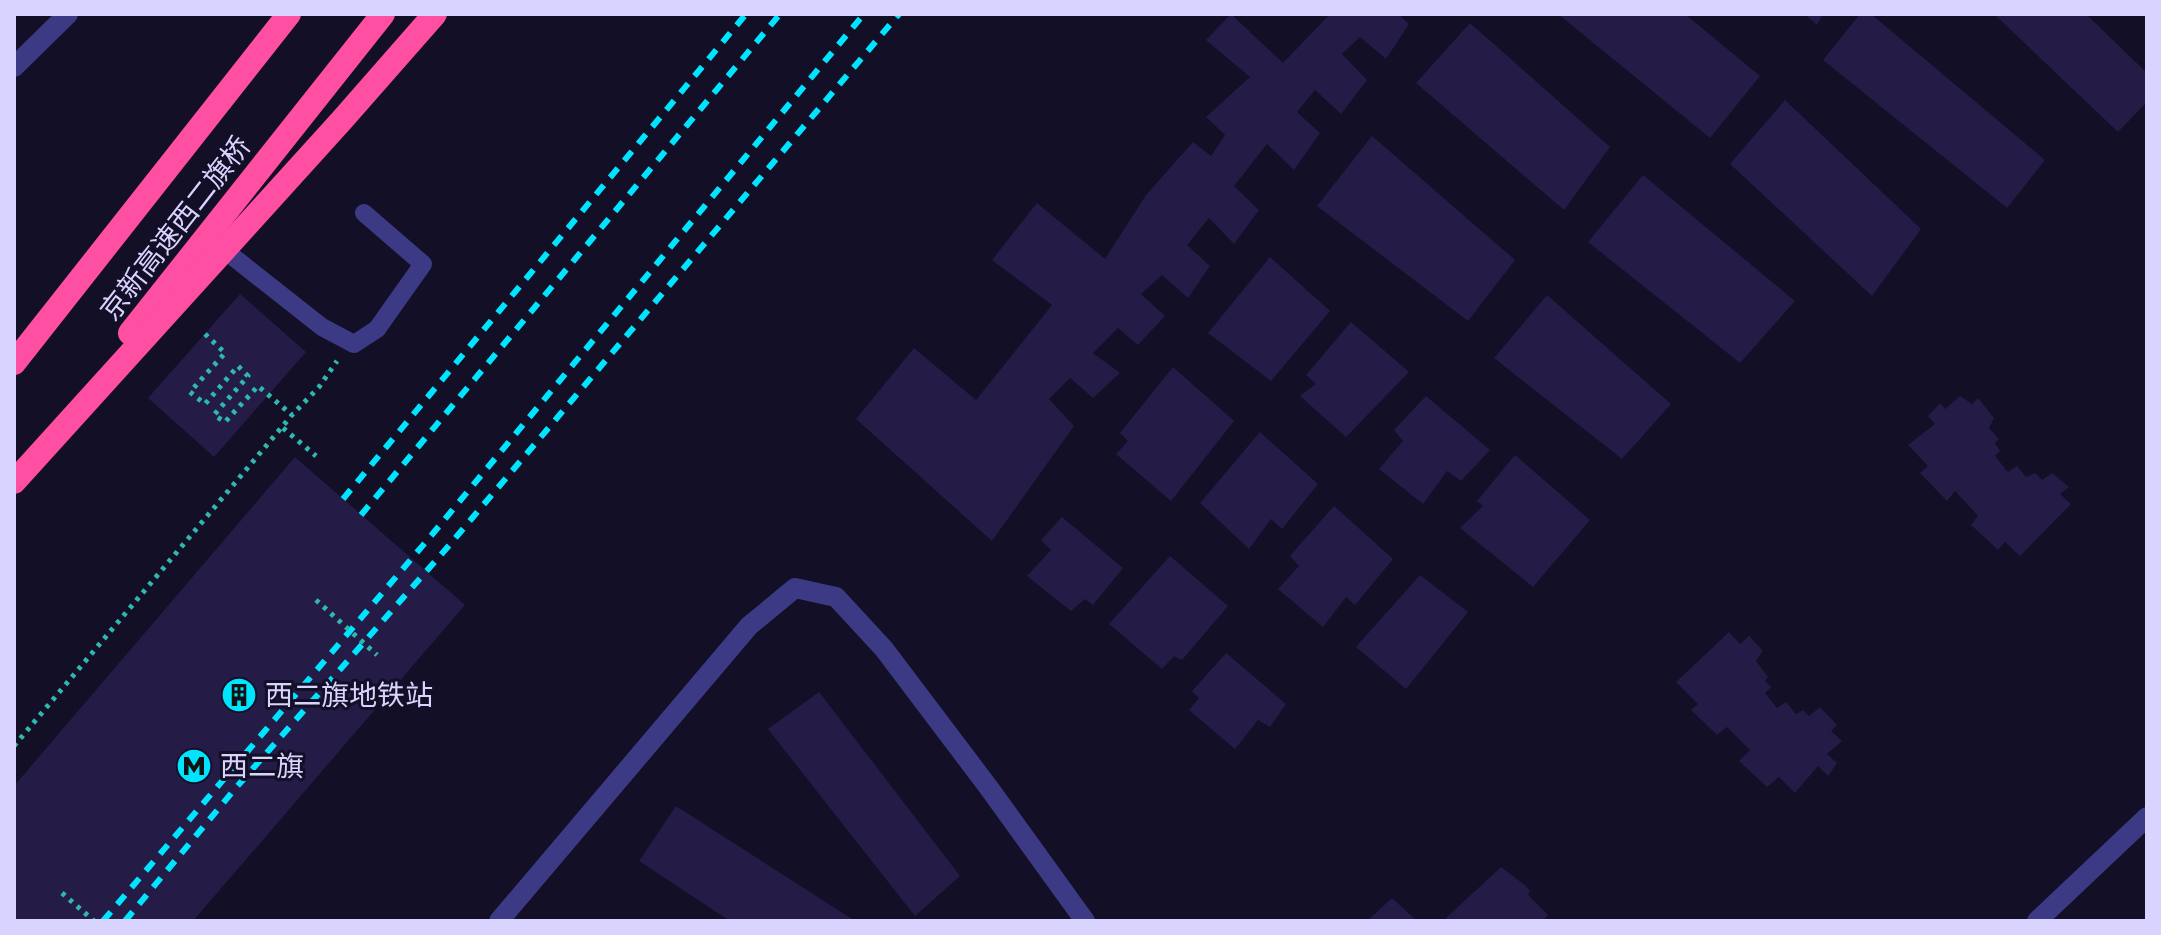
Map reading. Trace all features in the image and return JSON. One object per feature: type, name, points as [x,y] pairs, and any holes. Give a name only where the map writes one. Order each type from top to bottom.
[{"type":"highway","name":"京新高速西二旗桥","points":[[14,363],[289,14]]},
{"type":"highway","name":"京新高速西二旗桥","points":[[14,481],[383,14]]},
{"type":"highway","points":[[14,481],[435,14]]},
{"type":"street","points":[[14,67],[68,14]]},
{"type":"street","points":[[499,921],[749,626],[795,588],[836,597],[884,649],[1085,921]]},
{"type":"street","points":[[2037,921],[2147,817]]},
{"type":"lane","points":[[232,256],[322,327],[354,344],[377,329],[423,264],[364,213]]},
{"type":"path","points":[[205,334],[225,353],[190,392],[205,404],[238,366],[248,376],[214,415],[225,422],[258,386],[292,415]]},
{"type":"path","points":[[14,746],[292,415],[319,387],[339,359],[338,336]]},
{"type":"path","points":[[283,428],[316,456]]},
{"type":"path","points":[[316,600],[377,655]]},
{"type":"path","points":[[62,893],[94,921]]},
{"type":"building","points":[[1231,14],[1283,63],[1330,14],[1398,14],[1409,24],[1386,59],[1360,37],[1342,54],[1367,80],[1341,114],[1315,90],[1297,112],[1320,133],[1294,170],[1267,144],[1234,186],[1259,210],[1234,244],[1209,218],[1187,245],[1210,266],[1188,298],[1162,275],[1141,294],[1165,316],[1138,345],[1118,328],[1093,353],[1120,373],[1093,398],[1070,378],[1049,399],[1074,426],[992,541],[856,419],[914,348],[976,400],[1052,305],[992,260],[1037,203],[1105,259],[1146,195],[1193,142],[1211,156],[1225,135],[1206,117],[1250,77],[1206,40]]},
{"type":"building","points":[[1558,14],[1685,14],[1760,76],[1710,138]]},
{"type":"building","points":[[1804,14],[1823,14],[1817,25]]},
{"type":"building","points":[[1860,14],[1871,14],[2045,160],[2007,208],[1823,60]]},
{"type":"building","points":[[1994,14],[2086,14],[2147,73],[2147,102],[2118,132]]},
{"type":"building","points":[[1470,23],[1610,147],[1564,210],[1416,83]]},
{"type":"building","points":[[1785,100],[1921,229],[1872,296],[1730,164]]},
{"type":"building","points":[[1372,136],[1515,260],[1468,321],[1317,206]]},
{"type":"building","points":[[1643,175],[1795,301],[1740,363],[1588,242]]},
{"type":"building","points":[[1270,257],[1330,311],[1271,381],[1208,333]]},
{"type":"building","points":[[240,294],[306,352],[214,457],[148,398]]},
{"type":"building","points":[[1547,295],[1671,404],[1622,459],[1494,358]]},
{"type":"building","points":[[1351,322],[1409,372],[1346,437],[1300,396],[1316,384],[1306,375]]},
{"type":"building","points":[[1173,367],[1234,421],[1171,501],[1116,454],[1128,441],[1120,433]]},
{"type":"building","points":[[1426,396],[1490,450],[1461,481],[1447,471],[1423,504],[1379,469],[1403,441],[1394,430]]},
{"type":"building","points":[[1960,396],[1972,404],[1978,398],[1994,418],[1989,428],[1999,439],[1995,443],[2000,451],[1995,456],[2008,472],[2017,466],[2026,477],[2035,473],[2042,480],[2052,473],[2069,487],[2060,494],[2071,504],[2020,556],[2005,542],[1998,550],[1971,525],[1978,516],[1955,491],[1947,501],[1920,473],[1928,466],[1908,445],[1935,424],[1928,416],[1940,403],[1945,409]]},
{"type":"building","points":[[1260,432],[1318,484],[1282,529],[1271,519],[1249,549],[1200,503]]},
{"type":"building","points":[[1515,455],[1590,520],[1533,587],[1460,528],[1483,506],[1477,501]]},
{"type":"building","name":"西二旗地铁站","points":[[295,457],[465,605],[193,921],[14,921],[14,786]]},
{"type":"building","points":[[1334,506],[1393,559],[1355,605],[1346,597],[1323,627],[1278,589],[1299,566],[1290,556]]},
{"type":"building","points":[[1062,517],[1123,568],[1093,605],[1085,599],[1071,611],[1027,576],[1051,550],[1041,540]]},
{"type":"building","points":[[1170,556],[1228,606],[1182,660],[1174,656],[1162,669],[1109,624]]},
{"type":"building","points":[[1420,575],[1468,612],[1406,689],[1356,647]]},
{"type":"building","points":[[1729,632],[1740,644],[1749,636],[1763,651],[1756,661],[1771,687],[1765,693],[1777,708],[1786,702],[1796,714],[1803,710],[1809,716],[1820,707],[1837,725],[1831,731],[1842,741],[1827,754],[1837,763],[1828,776],[1818,766],[1795,793],[1779,777],[1767,787],[1739,761],[1750,750],[1727,727],[1717,735],[1691,710],[1698,704],[1676,682]]},
{"type":"building","points":[[1226,653],[1286,704],[1270,727],[1258,720],[1235,749],[1189,710],[1199,698],[1192,691]]},
{"type":"building","points":[[819,692],[960,876],[915,916],[768,729]]},
{"type":"building","points":[[676,806],[855,921],[730,921],[639,861]]},
{"type":"building","points":[[1501,867],[1530,891],[1528,895],[1548,915],[1542,921],[1449,921],[1446,918]]},
{"type":"building","points":[[1392,898],[1417,921],[1367,921]]},
{"type":"railway","points":[[343,499],[746,14]]},
{"type":"railway","points":[[361,515],[780,14]]},
{"type":"railway","points":[[103,921],[430,537],[864,14]]},
{"type":"railway","points":[[125,921],[234,790],[446,549],[899,14]]},
{"type":"place","name":"西二旗地铁站","points":[[239,695]]},
{"type":"place","name":"西二旗","points":[[194,766]]}]
